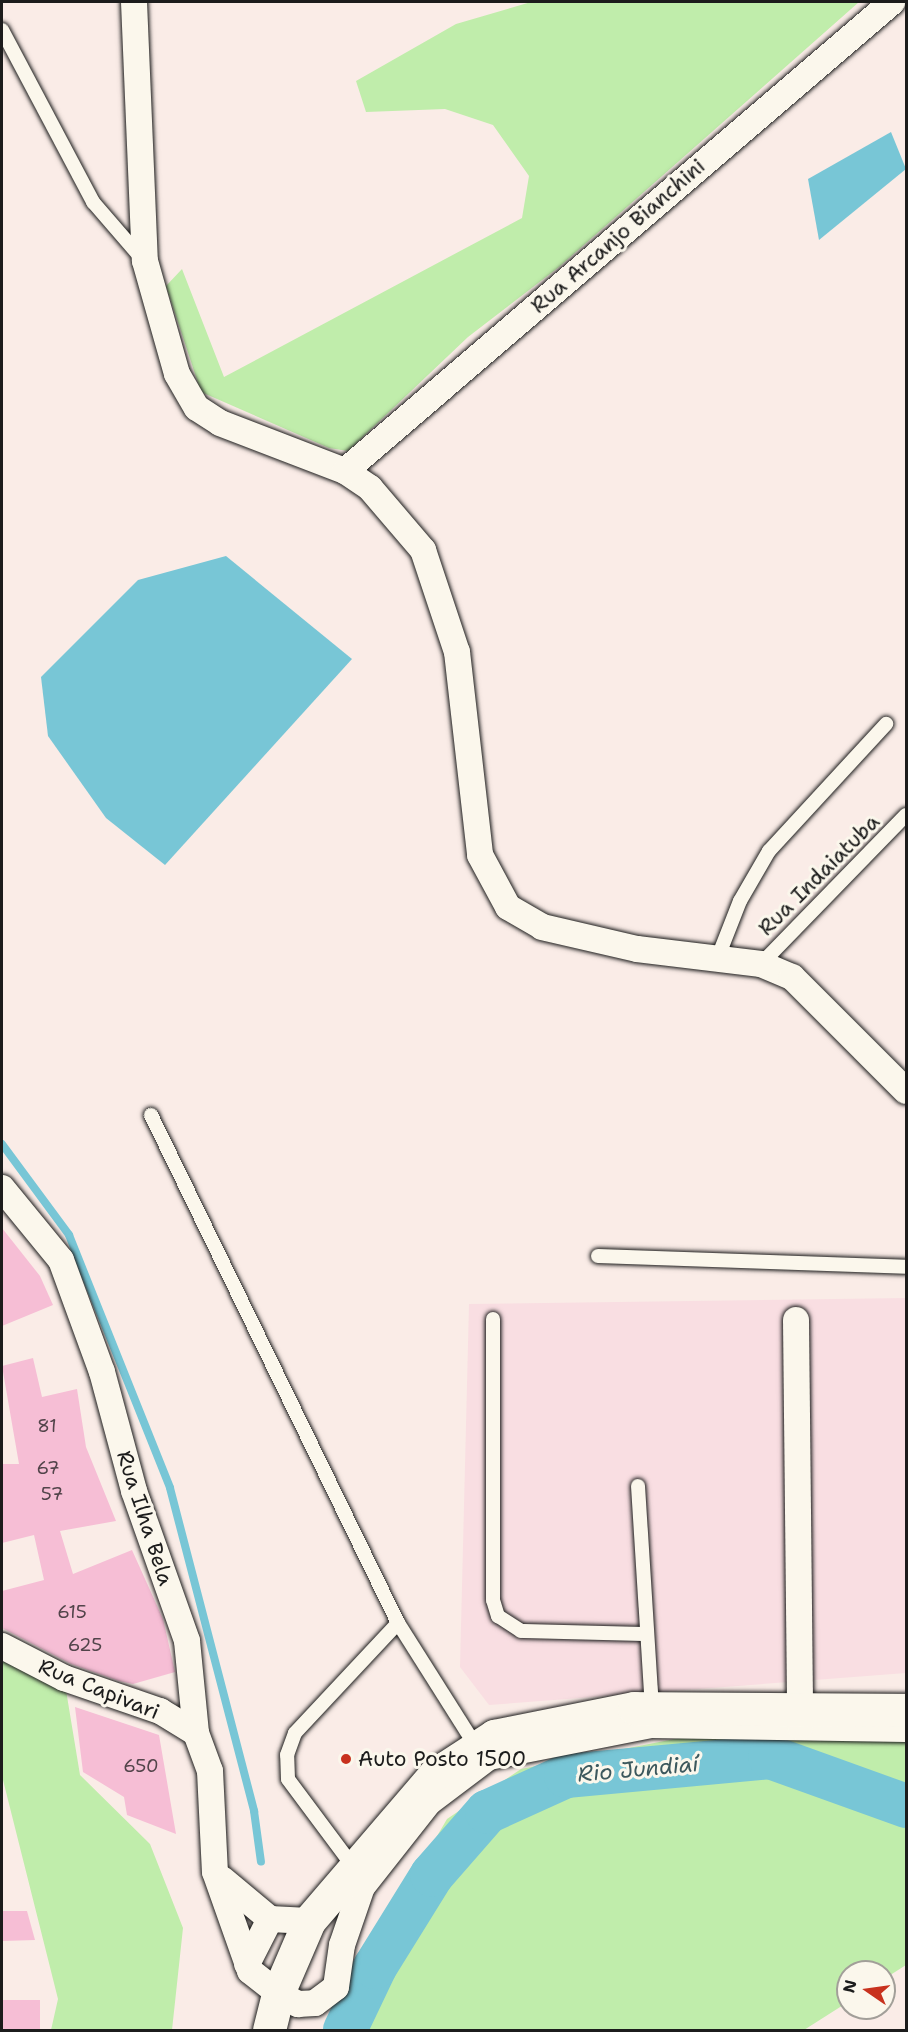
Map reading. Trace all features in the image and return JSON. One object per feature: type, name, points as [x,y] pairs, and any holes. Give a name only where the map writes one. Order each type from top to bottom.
[{"type":"main road","points":[[269,2031],[278,1993],[309,1921],[358,1876],[434,1775],[477,1756],[494,1736],[651,1717],[800,1718],[906,1710]]},
{"type":"street","points":[[135,2],[145,261],[177,374],[197,408],[220,423],[345,471],[370,488],[423,550],[438,583],[457,652],[480,855],[508,907],[551,930],[637,949],[761,963],[792,977],[906,1091]]},
{"type":"street","name":"Rua Arcanjo Bianchini","points":[[345,471],[892,2]]},
{"type":"street","name":"Rua Ilha Bela","points":[[2,1188],[61,1260],[102,1372],[134,1491],[187,1641],[196,1733],[210,1771],[215,1872],[247,1964],[278,1993]]},
{"type":"street","points":[[796,1320],[800,1718],[906,1729]]},
{"type":"street","name":"Rua Capivari","points":[[2,1646],[64,1678],[160,1711],[196,1733]]},
{"type":"street","points":[[215,1872],[270,1919],[309,1921]]},
{"type":"street","points":[[278,1993],[297,2004],[315,2003],[336,1987],[342,1945],[358,1876]]},
{"type":"street","points":[[247,1964],[270,1919]]},
{"type":"lane","points":[[2,30],[93,202],[145,261]]},
{"type":"lane","points":[[718,957],[740,901],[769,851],[886,724]]},
{"type":"lane","name":"Rua Indaiatuba","points":[[761,963],[906,815]]},
{"type":"lane","points":[[151,1115],[398,1623],[477,1756]]},
{"type":"lane","points":[[598,1256],[906,1268]]},
{"type":"lane","points":[[493,1319],[493,1600],[498,1616],[521,1631],[646,1634]]},
{"type":"lane","points":[[638,1486],[651,1717]]},
{"type":"lane","points":[[358,1876],[288,1779],[287,1755],[295,1733],[398,1623]]},
{"type":"shaded area","points":[[906,1298],[906,1673],[489,1705],[460,1667],[469,1304]]},
{"type":"green space","points":[[531,2],[859,2],[559,267],[468,337],[348,451],[329,448],[201,392],[166,286],[182,269],[224,377],[522,218],[529,176],[493,125],[445,109],[366,112],[356,81],[456,24]]},
{"type":"green space","points":[[2,1661],[64,1678],[80,1775],[150,1844],[183,1928],[172,2030],[51,2030],[58,1999],[2,1776]]},
{"type":"green space","points":[[690,1736],[906,1740],[906,1965],[896,1971],[896,1960],[836,1960],[836,2010],[804,2030],[324,2030],[447,1819],[521,1769]]},
{"type":"water","points":[[891,132],[906,169],[819,240],[808,179]]},
{"type":"water","points":[[226,556],[352,659],[165,865],[106,818],[48,736],[41,677],[138,580]]},
{"type":"building","points":[[2,1228],[40,1276],[53,1305],[2,1326]]},
{"type":"building","points":[[33,1358],[42,1397],[77,1389],[86,1447],[116,1521],[60,1531],[73,1574],[132,1550],[163,1619],[175,1672],[133,1684],[119,1681],[71,1664],[2,1628],[2,1591],[44,1580],[34,1535],[2,1543],[2,1464],[19,1464],[2,1366]]},
{"type":"building","points":[[75,1707],[159,1735],[176,1834],[127,1815],[124,1797],[83,1772]]},
{"type":"building","points":[[2,1911],[27,1911],[35,1940],[2,1941]]},
{"type":"building","points":[[2,2000],[40,2000],[40,2030],[2,2030]]},
{"type":"waterway","points":[[2,1144],[69,1235],[170,1488],[254,1811],[261,1862]]},
{"type":"waterway","name":"Rio Jundiaí","points":[[345,2030],[375,1967],[432,1875],[487,1812],[566,1776],[770,1757],[906,1806]]},
{"type":"place","name":"Auto Posto 1500","points":[[346,1759]]}]
